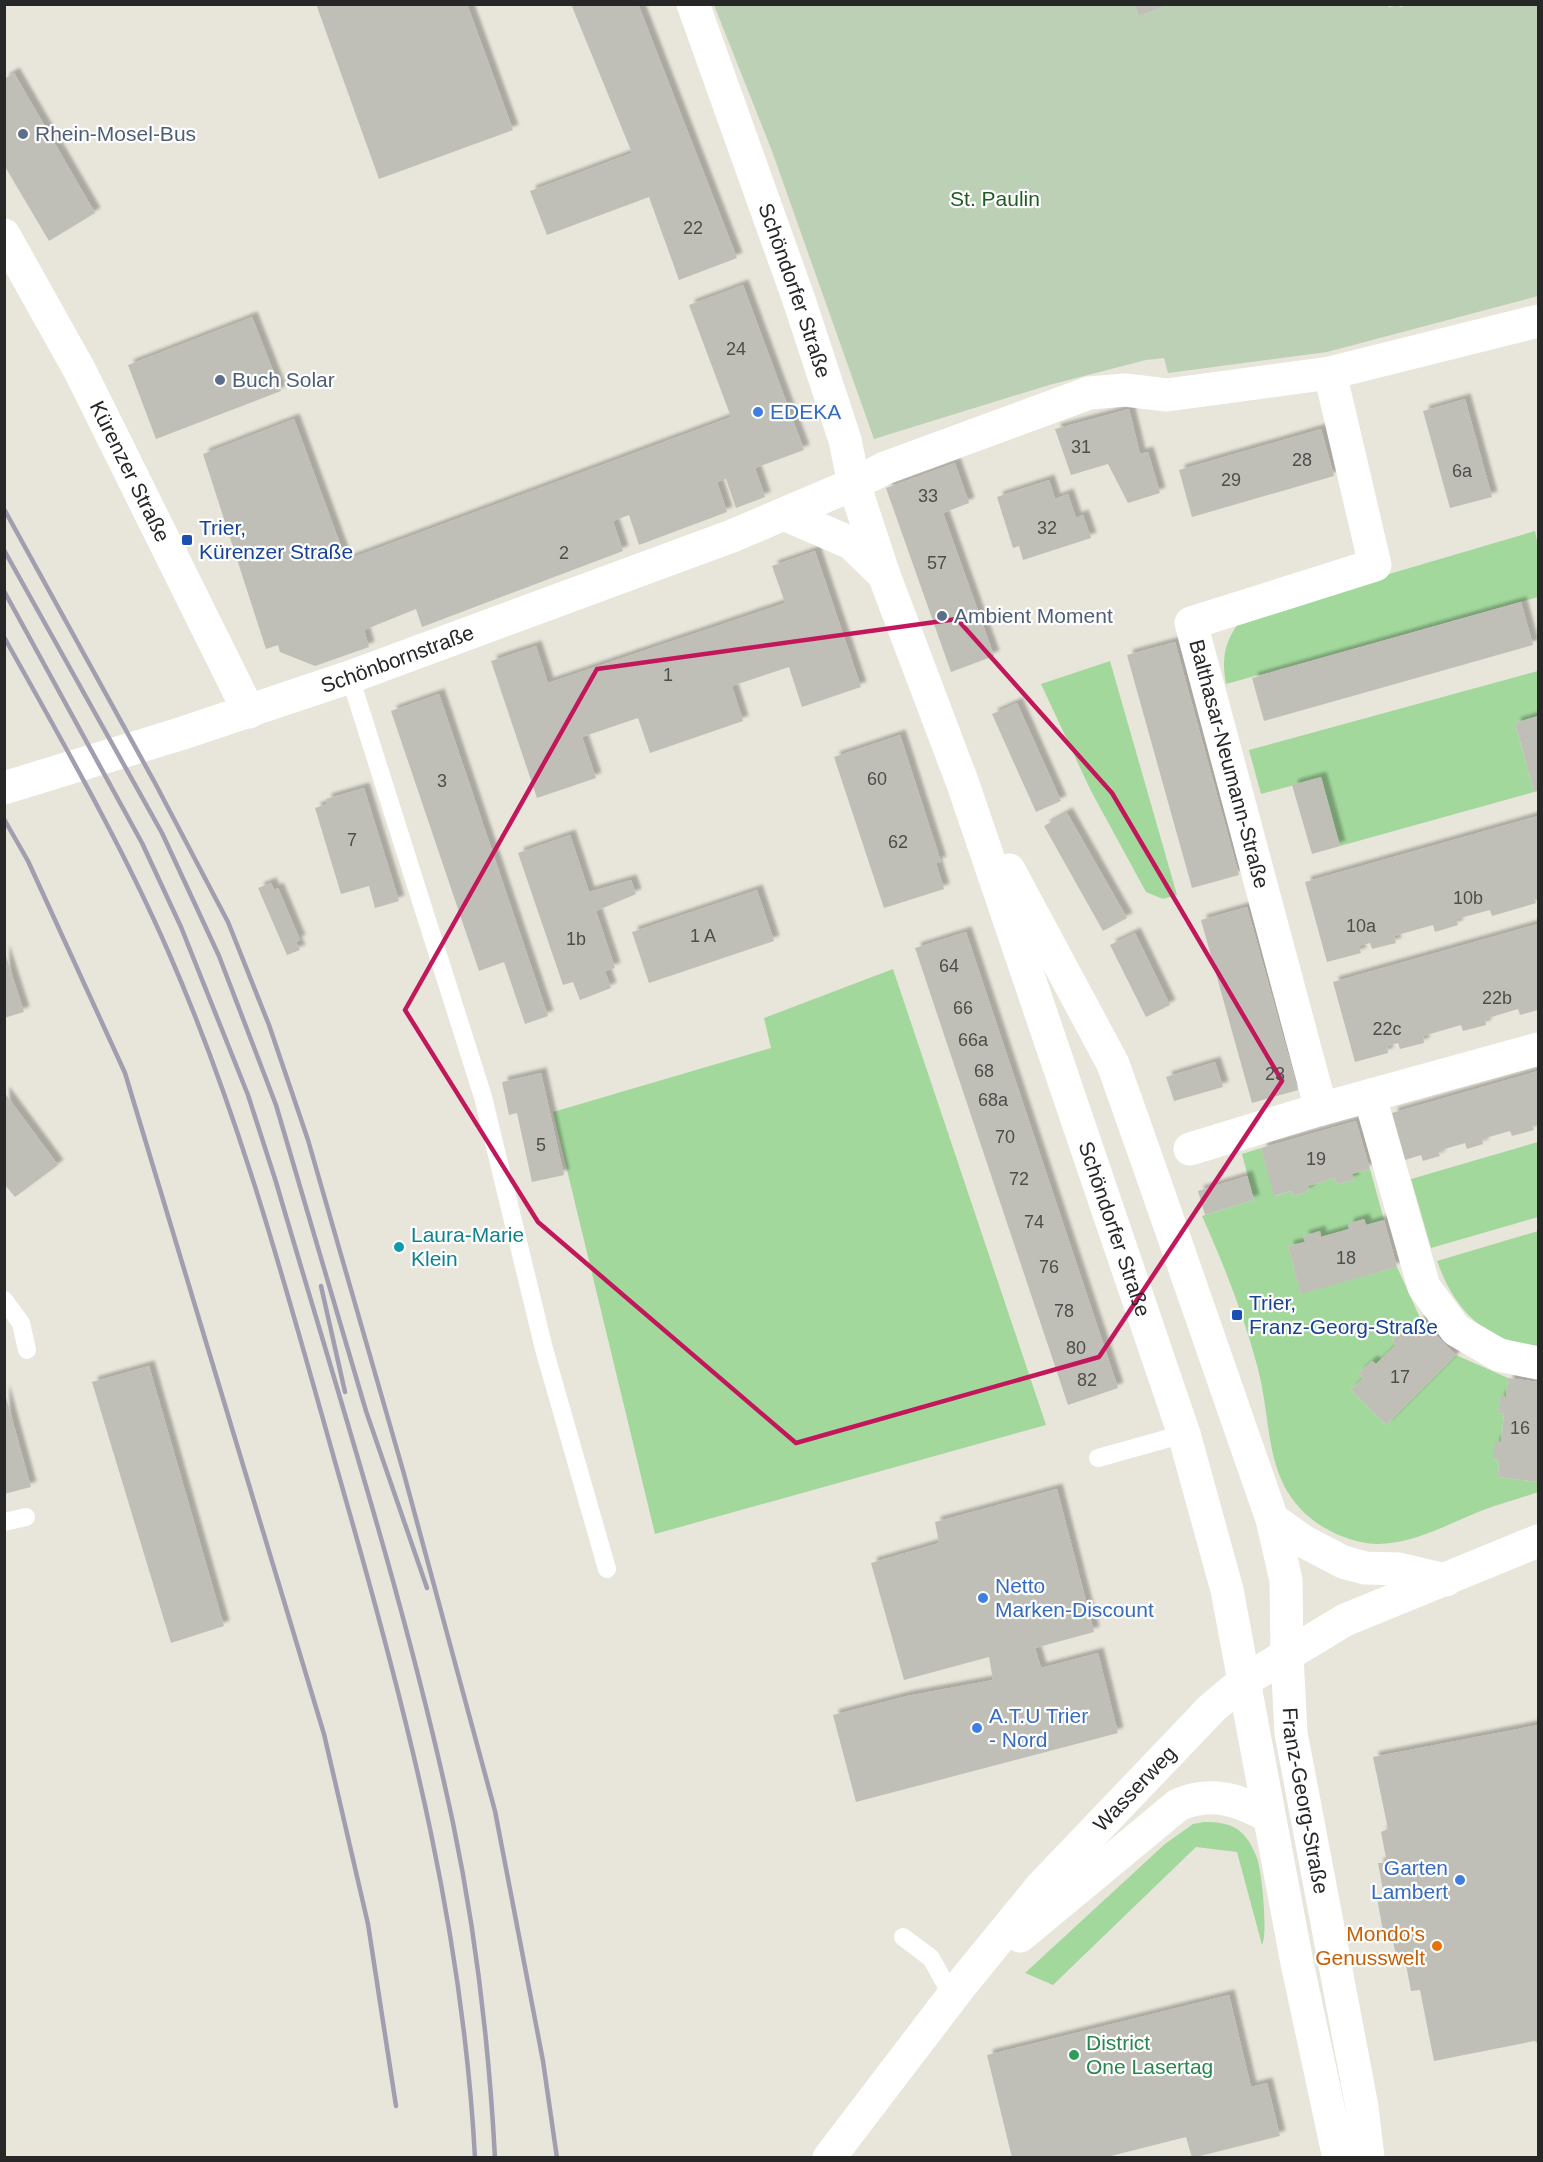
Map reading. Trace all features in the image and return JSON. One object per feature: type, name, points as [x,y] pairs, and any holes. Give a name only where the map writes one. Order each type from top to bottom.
[{"type":"street","name":"Schöndorfer Straße","points":[[693,4],[799,300],[845,440],[854,484],[884,575],[963,784],[1184,1434],[1227,1590],[1244,1681]]},
{"type":"street","name":"Kürenzer Straße","points":[[4,235],[80,371],[249,712]]},
{"type":"street","points":[[854,484],[885,468],[1089,393],[1125,390],[1167,394],[1330,373],[1538,324]]},
{"type":"street","name":"Balthasar-Neumann-Straße","points":[[1321,1109],[1191,623],[1375,565],[1330,373]]},
{"type":"street","name":"Schönbornstraße","points":[[4,788],[249,712],[351,677],[784,514],[854,484]]},
{"type":"street","points":[[784,514],[852,543],[884,575]]},
{"type":"street","name":"Schöndorfer Straße","points":[[963,784],[1113,1064],[1272,1519],[1286,1580],[1287,1656]]},
{"type":"street","points":[[1190,1149],[1321,1109],[1539,1049]]},
{"type":"street","points":[[1063,1077],[1072,1059],[1089,1053],[1113,1064]]},
{"type":"street","points":[[1370,1097],[1424,1287],[1456,1330],[1499,1355],[1539,1363]]},
{"type":"street","points":[[1272,1519],[1303,1541],[1344,1562],[1365,1568],[1399,1569],[1446,1580]]},
{"type":"street","name":"Wasserweg","points":[[829,2157],[956,1990],[1041,1887],[1212,1708],[1244,1681],[1345,1620],[1539,1541]]},
{"type":"street","name":"Franz-Georg-Straße","points":[[1287,1656],[1291,1733],[1360,2095],[1368,2157]]},
{"type":"street","name":"Franz-Georg-Straße","points":[[1244,1681],[1259,1748],[1268,1816],[1297,1963],[1340,2157]]},
{"type":"street","points":[[956,1990],[1178,1805],[1191,1799],[1217,1796],[1241,1802],[1268,1816]]},
{"type":"lane","points":[[351,677],[483,1097],[544,1349],[607,1569]]},
{"type":"lane","points":[[4,1300],[21,1323],[27,1350]]},
{"type":"lane","points":[[1098,1458],[1184,1434]]},
{"type":"lane","points":[[4,1522],[26,1517]]},
{"type":"lane","points":[[903,1937],[931,1958],[956,1990]]},
{"type":"highlighted area","points":[[957,619],[1112,793],[1282,1081],[1099,1357],[796,1443],[538,1222],[405,1010],[597,669]]},
{"type":"green space","name":"St. Paulin","points":[[1134,4],[1139,16],[1167,4],[1382,4],[1390,7],[1396,5],[1401,7],[1408,4],[1538,5],[1538,296],[1327,352],[1168,373],[1164,358],[1146,360],[1049,385],[874,439],[772,151],[714,5]]},
{"type":"green space","points":[[1535,531],[1538,546],[1538,597],[1226,684],[1224,657],[1228,641],[1243,617]]},
{"type":"green space","points":[[1110,661],[1177,895],[1163,899],[1146,892],[1091,791],[1041,684]]},
{"type":"green space","points":[[1538,671],[1538,716],[1515,723],[1534,792],[1340,846],[1321,778],[1261,794],[1249,750]]},
{"type":"green space","points":[[893,969],[1046,1425],[655,1534],[553,1112],[771,1048],[764,1018]]},
{"type":"green space","points":[[1538,1142],[1538,1217],[1431,1248],[1411,1179]]},
{"type":"green space","points":[[1261,1148],[1275,1196],[1291,1191],[1293,1196],[1309,1191],[1308,1186],[1335,1178],[1337,1184],[1354,1180],[1352,1174],[1370,1169],[1384,1220],[1366,1225],[1364,1219],[1348,1224],[1349,1229],[1321,1237],[1320,1232],[1303,1236],[1305,1242],[1288,1246],[1301,1293],[1397,1267],[1421,1320],[1408,1333],[1403,1328],[1392,1340],[1396,1345],[1376,1364],[1372,1361],[1359,1373],[1363,1378],[1351,1390],[1386,1425],[1456,1355],[1508,1378],[1506,1397],[1500,1397],[1498,1413],[1504,1414],[1501,1442],[1493,1459],[1499,1460],[1498,1477],[1538,1482],[1538,1492],[1486,1509],[1418,1537],[1379,1544],[1350,1539],[1323,1527],[1303,1511],[1289,1494],[1279,1475],[1273,1455],[1262,1388],[1246,1327],[1202,1216],[1254,1200],[1242,1154]]},
{"type":"green space","points":[[1538,1231],[1538,1348],[1502,1338],[1474,1320],[1453,1295],[1437,1261]]},
{"type":"green space","points":[[1204,1822],[1230,1825],[1239,1830],[1249,1842],[1257,1858],[1264,1903],[1262,1945],[1237,1852],[1196,1847],[1053,1985],[1025,1973],[1165,1844],[1193,1824]]},
{"type":"building","points":[[316,4],[467,4],[513,130],[379,179]]},
{"type":"building","points":[[571,4],[638,4],[737,258],[679,280],[649,197],[547,235],[530,191],[632,153]]},
{"type":"building","points":[[1134,4],[1166,4],[1166,5],[1139,16]]},
{"type":"building","points":[[14,73],[95,213],[49,241],[4,165],[4,79]]},
{"type":"building","points":[[743,285],[804,450],[755,468],[765,497],[736,508],[726,479],[717,482],[727,512],[639,545],[629,515],[613,521],[623,551],[422,627],[416,609],[364,630],[369,647],[315,666],[280,652],[278,645],[266,649],[203,454],[294,419],[346,560],[731,417],[689,305]]},
{"type":"building","points":[[252,317],[281,391],[156,439],[128,365]]},
{"type":"building","points":[[1465,399],[1492,497],[1450,508],[1423,411]]},
{"type":"building","points":[[1129,409],[1140,454],[1148,452],[1160,493],[1128,503],[1108,464],[1071,475],[1055,429]]},
{"type":"building","points":[[1321,429],[1334,476],[1192,517],[1179,470]]},
{"type":"building","points":[[955,463],[969,503],[943,513],[994,656],[951,672],[886,488]]},
{"type":"building","points":[[1049,480],[1055,499],[1068,494],[1076,518],[1083,515],[1091,538],[1023,560],[1019,546],[1013,548],[997,497]]},
{"type":"building","points":[[815,551],[861,687],[802,707],[789,667],[732,686],[743,721],[650,753],[638,718],[582,737],[596,778],[537,798],[491,661],[536,646],[548,683],[785,603],[772,566]]},
{"type":"building","points":[[1521,602],[1533,645],[1264,721],[1252,678]]},
{"type":"building","points":[[1175,642],[1239,875],[1192,888],[1127,655]]},
{"type":"building","points":[[439,694],[548,1016],[525,1024],[504,962],[479,971],[391,711]]},
{"type":"building","points":[[1017,703],[1061,801],[1036,812],[992,714]]},
{"type":"building","points":[[1538,716],[1538,791],[1534,792],[1515,723]]},
{"type":"building","points":[[900,735],[941,862],[936,863],[944,889],[884,908],[834,757]]},
{"type":"building","points":[[1321,777],[1340,846],[1312,854],[1292,785]]},
{"type":"building","points":[[364,788],[399,901],[375,908],[369,886],[341,894],[315,808],[327,804],[326,799]]},
{"type":"building","points":[[1067,813],[1127,918],[1103,931],[1044,826]]},
{"type":"building","points":[[1538,816],[1538,896],[1534,897],[1536,903],[1492,916],[1490,910],[1456,919],[1458,925],[1435,932],[1433,925],[1394,936],[1396,943],[1372,949],[1370,943],[1359,946],[1361,953],[1327,962],[1305,882]]},
{"type":"building","points":[[570,835],[589,892],[631,880],[636,894],[596,911],[615,968],[605,971],[611,988],[580,1000],[573,982],[563,985],[518,853]]},
{"type":"building","points":[[271,883],[274,890],[278,888],[300,940],[296,942],[300,950],[287,955],[258,888]]},
{"type":"building","points":[[757,890],[774,941],[649,983],[632,932]]},
{"type":"building","points":[[1247,907],[1298,1090],[1252,1103],[1201,920]]},
{"type":"building","points":[[1538,924],[1538,1010],[1520,1015],[1518,1009],[1485,1019],[1486,1025],[1463,1031],[1461,1025],[1423,1036],[1424,1043],[1400,1049],[1398,1043],[1387,1046],[1388,1053],[1355,1062],[1333,982]]},
{"type":"building","points":[[966,932],[1118,1388],[1068,1405],[915,948]]},
{"type":"building","points":[[1135,933],[1170,1005],[1146,1017],[1110,945]]},
{"type":"building","points":[[4,950],[24,1012],[4,1018]]},
{"type":"building","points":[[1215,1062],[1223,1087],[1174,1101],[1166,1077]]},
{"type":"building","points":[[1538,1071],[1538,1123],[1532,1125],[1534,1130],[1512,1136],[1510,1131],[1482,1139],[1483,1144],[1467,1149],[1465,1143],[1438,1151],[1440,1156],[1423,1161],[1421,1155],[1405,1160],[1392,1113]]},
{"type":"building","points":[[541,1073],[564,1175],[532,1182],[517,1113],[509,1115],[502,1082]]},
{"type":"building","points":[[4,1092],[58,1165],[15,1197],[4,1184]]},
{"type":"building","points":[[1356,1121],[1370,1169],[1352,1174],[1354,1180],[1337,1184],[1335,1178],[1308,1186],[1309,1191],[1293,1196],[1291,1191],[1274,1196],[1261,1148]]},
{"type":"building","points":[[1247,1176],[1254,1200],[1205,1215],[1198,1191]]},
{"type":"building","points":[[1364,1219],[1366,1225],[1384,1220],[1397,1267],[1301,1294],[1288,1246],[1305,1242],[1303,1236],[1320,1231],[1321,1237],[1349,1229],[1348,1224]]},
{"type":"building","points":[[1421,1320],[1456,1355],[1386,1425],[1351,1390],[1363,1378],[1359,1373],[1372,1361],[1376,1364],[1396,1345],[1392,1340],[1404,1328],[1408,1333]]},
{"type":"building","points":[[149,1366],[224,1626],[171,1643],[92,1382]]},
{"type":"building","points":[[1508,1378],[1538,1382],[1538,1482],[1498,1477],[1499,1460],[1493,1459],[1495,1441],[1501,1442],[1504,1414],[1498,1413],[1500,1396],[1506,1397]]},
{"type":"building","points":[[4,1390],[31,1487],[4,1494]]},
{"type":"building","points":[[1057,1489],[1094,1632],[1035,1648],[1041,1668],[1098,1653],[1118,1733],[856,1802],[833,1715],[907,1696],[993,1680],[989,1657],[904,1680],[871,1563],[939,1543],[935,1522]]},
{"type":"building","name":"Garten Lambert","points":[[1538,1725],[1538,2043],[1534,2041],[1434,2061],[1420,1990],[1411,1991],[1405,1959],[1397,1962],[1391,1930],[1383,1931],[1377,1898],[1384,1896],[1378,1863],[1387,1863],[1381,1832],[1388,1829],[1373,1757]]},
{"type":"building","points":[[1229,1995],[1251,2087],[1267,2083],[1280,2136],[1192,2158],[1186,2137],[1103,2158],[1012,2158],[987,2055]]},
{"type":"railway","points":[[4,509],[155,783],[228,922],[269,1025],[308,1140],[404,1474],[495,1811],[543,2061],[557,2158]]},
{"type":"railway","points":[[4,550],[162,833],[219,956],[276,1105],[366,1411],[427,1588]]},
{"type":"railway","points":[[4,591],[142,843],[181,927],[248,1095],[276,1182],[393,1581],[435,1742],[468,1906],[480,1990],[495,2158]]},
{"type":"railway","points":[[4,637],[111,832],[168,951],[222,1088],[268,1228],[371,1591],[413,1750],[446,1911],[459,1992],[469,2074],[475,2158]]},
{"type":"railway","points":[[4,819],[28,861],[125,1073],[324,1734],[368,1924],[396,2106]]},
{"type":"railway","points":[[321,1286],[345,1392]]},
{"type":"place","name":"Rhein-Mosel-Bus","points":[[23,134]]},
{"type":"place","name":"Buch Solar","points":[[220,380]]},
{"type":"place","name":"EDEKA","points":[[758,412]]},
{"type":"place","name":"Trier, Kürenzer Straße","points":[[187,540]]},
{"type":"place","name":"Ambient Moment","points":[[942,616]]},
{"type":"place","name":"Laura-Marie Klein","points":[[399,1247]]},
{"type":"place","name":"Trier, Franz-Georg-Straße","points":[[1237,1315]]},
{"type":"place","name":"Netto Marken-Discount","points":[[983,1598]]},
{"type":"place","name":"A.T.U Trier - Nord","points":[[977,1728]]},
{"type":"place","name":"Garten Lambert","points":[[1460,1880]]},
{"type":"place","name":"Mondo's Genusswelt","points":[[1437,1946]]},
{"type":"place","name":"District One Lasertag","points":[[1074,2055]]}]
